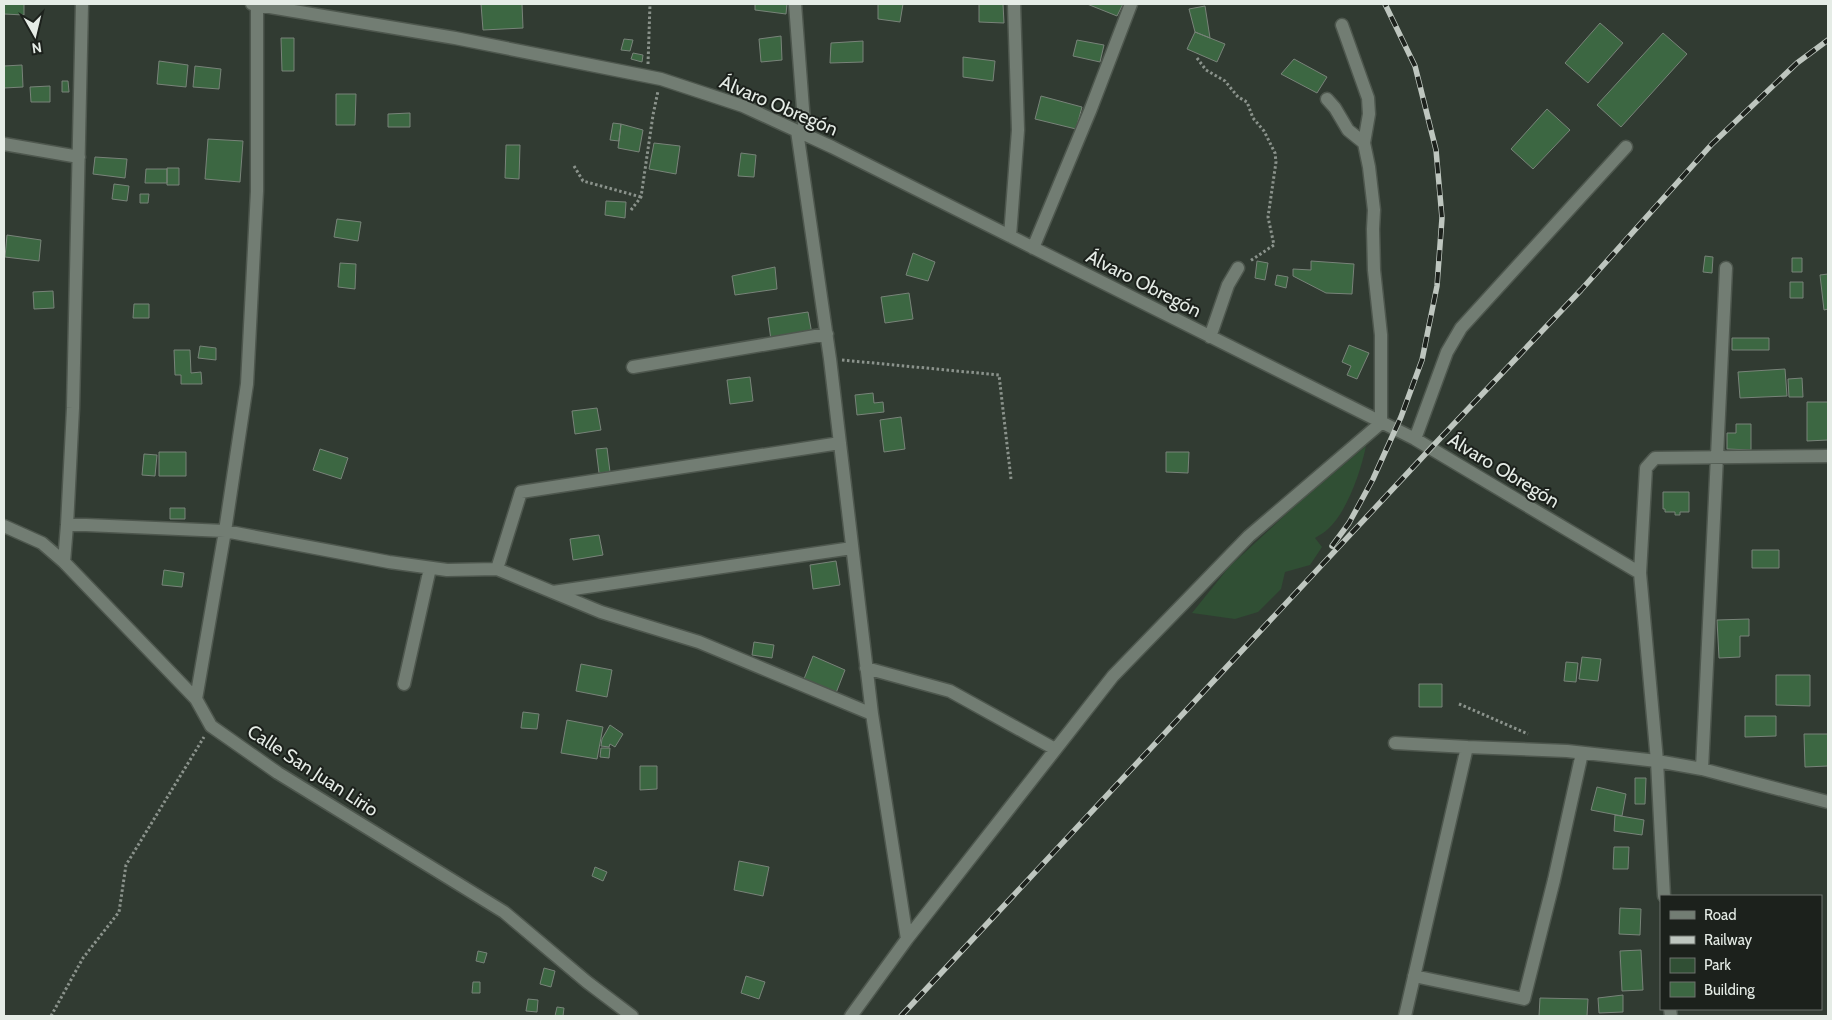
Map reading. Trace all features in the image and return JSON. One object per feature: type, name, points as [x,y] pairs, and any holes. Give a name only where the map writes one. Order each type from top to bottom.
[{"type":"street","points":[[64,562],[73,408],[82,4]]},
{"type":"street","points":[[196,699],[247,384],[257,190],[256,4]]},
{"type":"street","name":"Álvaro Obregón","points":[[256,4],[454,38],[654,78],[743,106],[1010,236],[1415,439],[1640,573]]},
{"type":"street","points":[[795,4],[801,133],[872,714],[907,939]]},
{"type":"street","points":[[1010,236],[1018,130],[1014,4]]},
{"type":"street","points":[[1033,248],[1090,111],[1131,4]]},
{"type":"street","points":[[851,1016],[907,939],[1113,676],[1249,536],[1381,423],[1380,336],[1373,245],[1374,210],[1370,167],[1364,143],[1369,114],[1368,98],[1342,25]]},
{"type":"street","points":[[1327,99],[1335,108],[1348,130],[1364,143]]},
{"type":"street","points":[[4,144],[79,157]]},
{"type":"street","points":[[1415,439],[1447,352],[1461,328],[1626,147]]},
{"type":"street","points":[[1210,337],[1228,285],[1238,268]]},
{"type":"street","points":[[1702,769],[1726,268]]},
{"type":"street","points":[[633,367],[827,334]]},
{"type":"street","points":[[497,569],[521,492],[840,443]]},
{"type":"street","points":[[1664,895],[1657,760],[1640,573],[1646,468],[1655,458],[1828,456]]},
{"type":"street","points":[[67,526],[86,525],[224,531],[430,568],[447,570],[497,569],[601,612],[699,642],[872,714]]},
{"type":"street","name":"Calle San Juan Lirio","points":[[4,526],[42,543],[64,562],[196,699],[211,726],[278,773],[504,912],[587,982],[632,1016]]},
{"type":"street","points":[[553,592],[852,548]]},
{"type":"street","points":[[404,684],[430,568]]},
{"type":"street","points":[[866,668],[950,692],[1055,750]]},
{"type":"street","points":[[1395,743],[1582,753],[1657,760],[1702,769],[1828,802]]},
{"type":"street","points":[[1405,1016],[1466,747]]},
{"type":"street","points":[[1414,976],[1524,999],[1554,880],[1582,753]]},
{"type":"path","points":[[631,210],[641,197],[653,116],[654,78],[650,4]]},
{"type":"path","points":[[1197,58],[1206,70],[1226,81],[1238,96],[1247,102],[1253,118],[1264,131],[1275,153],[1276,162],[1268,217],[1274,245],[1238,268]]},
{"type":"path","points":[[574,166],[583,181],[641,197]]},
{"type":"path","points":[[830,358],[998,375],[1011,479]]},
{"type":"path","points":[[1459,704],[1535,737]]},
{"type":"path","points":[[51,1016],[83,958],[119,912],[126,864],[211,726]]},
{"type":"green space","points":[[1366,446],[1357,479],[1347,502],[1335,522],[1325,532],[1315,538],[1322,547],[1310,565],[1285,572],[1281,589],[1258,612],[1235,619],[1192,613],[1229,567],[1295,506]]},
{"type":"building","points":[[4,4],[24,4],[24,15],[4,14]]},
{"type":"building","points":[[481,4],[522,4],[523,28],[483,30]]},
{"type":"building","points":[[755,4],[787,4],[786,14],[755,10]]},
{"type":"building","points":[[878,4],[903,4],[900,22],[878,19]]},
{"type":"building","points":[[979,4],[1003,4],[1004,23],[979,22]]},
{"type":"building","points":[[1087,4],[1123,4],[1117,16]]},
{"type":"building","points":[[1205,6],[1210,38],[1195,32],[1189,9]]},
{"type":"building","points":[[1600,23],[1623,43],[1588,83],[1565,63]]},
{"type":"building","points":[[1195,32],[1225,44],[1217,62],[1187,49]]},
{"type":"building","points":[[1663,33],[1687,54],[1621,127],[1597,105]]},
{"type":"building","points":[[781,36],[782,60],[761,62],[759,39]]},
{"type":"building","points":[[281,38],[294,38],[294,71],[282,71]]},
{"type":"building","points":[[624,39],[633,40],[630,51],[621,50]]},
{"type":"building","points":[[1077,40],[1104,45],[1100,62],[1073,56]]},
{"type":"building","points":[[863,41],[863,62],[830,63],[831,43]]},
{"type":"building","points":[[633,53],[643,55],[642,62],[631,59]]},
{"type":"building","points":[[963,57],[995,61],[993,81],[963,77]]},
{"type":"building","points":[[1294,59],[1327,77],[1317,93],[1281,74]]},
{"type":"building","points":[[159,61],[188,65],[186,87],[157,84]]},
{"type":"building","points":[[22,65],[23,87],[4,88],[4,66]]},
{"type":"building","points":[[195,66],[221,69],[219,89],[193,87]]},
{"type":"building","points":[[62,81],[68,81],[69,92],[62,92]]},
{"type":"building","points":[[50,86],[50,102],[31,102],[30,87]]},
{"type":"building","points":[[336,94],[356,94],[355,125],[336,125]]},
{"type":"building","points":[[1041,96],[1082,107],[1076,129],[1035,119]]},
{"type":"building","points":[[1547,109],[1570,130],[1533,169],[1511,149]]},
{"type":"building","points":[[410,113],[410,127],[388,127],[388,114]]},
{"type":"building","points":[[613,123],[621,124],[619,141],[610,140]]},
{"type":"building","points":[[621,124],[643,130],[639,152],[618,148]]},
{"type":"building","points":[[208,139],[243,141],[240,182],[205,179]]},
{"type":"building","points":[[654,143],[680,146],[676,174],[649,169]]},
{"type":"building","points":[[506,145],[520,145],[519,179],[505,178]]},
{"type":"building","points":[[741,153],[756,155],[754,177],[738,176]]},
{"type":"building","points":[[95,157],[127,159],[125,178],[93,174]]},
{"type":"building","points":[[167,168],[179,168],[179,185],[167,185]]},
{"type":"building","points":[[146,169],[167,169],[167,183],[145,183]]},
{"type":"building","points":[[114,184],[129,186],[127,201],[112,199]]},
{"type":"building","points":[[140,194],[149,194],[148,203],[140,203]]},
{"type":"building","points":[[606,201],[626,202],[625,218],[605,215]]},
{"type":"building","points":[[337,219],[361,222],[358,241],[334,237]]},
{"type":"building","points":[[7,235],[41,240],[39,261],[5,257]]},
{"type":"building","points":[[913,253],[935,262],[928,281],[906,275]]},
{"type":"building","points":[[1705,256],[1713,257],[1712,273],[1703,272]]},
{"type":"building","points":[[1792,258],[1802,258],[1802,272],[1792,272]]},
{"type":"building","points":[[1257,261],[1268,263],[1265,280],[1255,278]]},
{"type":"building","points":[[1311,261],[1354,264],[1352,294],[1326,293],[1293,276],[1293,269],[1311,270]]},
{"type":"building","points":[[340,263],[356,264],[355,289],[338,287]]},
{"type":"building","points":[[775,267],[777,289],[735,295],[732,276]]},
{"type":"building","points":[[1828,274],[1828,309],[1824,310],[1820,275]]},
{"type":"building","points":[[1277,275],[1288,277],[1286,288],[1275,285]]},
{"type":"building","points":[[1790,282],[1803,282],[1803,298],[1790,298]]},
{"type":"building","points":[[53,291],[54,308],[34,309],[33,292]]},
{"type":"building","points":[[909,293],[913,319],[885,323],[881,297]]},
{"type":"building","points":[[134,304],[149,304],[149,318],[133,318]]},
{"type":"building","points":[[808,312],[812,334],[771,340],[768,318]]},
{"type":"building","points":[[1732,338],[1769,338],[1769,350],[1732,350]]},
{"type":"building","points":[[1349,345],[1369,353],[1357,379],[1347,375],[1351,366],[1342,362]]},
{"type":"building","points":[[200,346],[216,348],[216,360],[198,358]]},
{"type":"building","points":[[174,350],[190,350],[191,373],[201,372],[202,384],[181,384],[181,375],[175,375]]},
{"type":"building","points":[[1785,369],[1787,396],[1740,398],[1738,372]]},
{"type":"building","points":[[750,377],[753,401],[730,404],[727,380]]},
{"type":"building","points":[[1802,378],[1803,397],[1789,397],[1788,379]]},
{"type":"building","points":[[873,393],[874,403],[883,402],[884,412],[857,415],[855,395]]},
{"type":"building","points":[[1807,402],[1828,402],[1828,440],[1807,441]]},
{"type":"building","points":[[597,408],[601,430],[575,434],[572,411]]},
{"type":"building","points":[[901,417],[905,449],[884,452],[880,420]]},
{"type":"building","points":[[1736,424],[1751,424],[1751,450],[1727,449],[1727,433],[1736,433]]},
{"type":"building","points":[[607,448],[610,472],[599,473],[596,449]]},
{"type":"building","points":[[320,449],[348,458],[341,479],[313,470]]},
{"type":"building","points":[[159,452],[186,452],[186,476],[159,476]]},
{"type":"building","points":[[1166,452],[1189,452],[1188,473],[1166,472]]},
{"type":"building","points":[[144,454],[157,455],[155,476],[142,475]]},
{"type":"building","points":[[1663,492],[1689,492],[1689,512],[1680,512],[1680,515],[1675,515],[1675,512],[1665,512],[1665,509],[1663,509]]},
{"type":"building","points":[[170,508],[185,508],[185,519],[170,519]]},
{"type":"building","points":[[599,535],[603,555],[573,560],[570,539]]},
{"type":"building","points":[[1752,550],[1779,550],[1779,568],[1752,568]]},
{"type":"building","points":[[836,561],[840,585],[813,589],[810,565]]},
{"type":"building","points":[[164,570],[184,573],[182,587],[162,585]]},
{"type":"building","points":[[1749,619],[1749,636],[1740,636],[1740,657],[1719,658],[1717,620]]},
{"type":"building","points":[[754,642],[774,645],[772,658],[752,655]]},
{"type":"building","points":[[813,656],[845,670],[836,693],[804,679]]},
{"type":"building","points":[[1582,657],[1601,659],[1598,681],[1579,679]]},
{"type":"building","points":[[1566,662],[1578,663],[1576,682],[1564,681]]},
{"type":"building","points":[[581,664],[612,670],[607,697],[576,691]]},
{"type":"building","points":[[1776,675],[1810,675],[1810,706],[1776,705]]},
{"type":"building","points":[[1419,684],[1442,684],[1442,707],[1419,707]]},
{"type":"building","points":[[523,712],[539,714],[537,729],[521,728]]},
{"type":"building","points":[[1745,716],[1776,716],[1776,736],[1745,737]]},
{"type":"building","points":[[567,720],[603,727],[597,759],[561,753]]},
{"type":"building","points":[[610,725],[623,734],[615,747],[610,744],[609,747],[601,746],[602,739]]},
{"type":"building","points":[[1804,734],[1828,734],[1828,766],[1805,767]]},
{"type":"building","points":[[601,748],[610,748],[609,758],[600,757]]},
{"type":"building","points":[[640,766],[657,766],[657,789],[640,790]]},
{"type":"building","points":[[1635,778],[1646,778],[1645,804],[1635,804]]},
{"type":"building","points":[[1597,787],[1626,794],[1622,816],[1591,810]]},
{"type":"building","points":[[1615,815],[1644,820],[1642,835],[1614,831]]},
{"type":"building","points":[[1614,847],[1629,847],[1628,869],[1613,869]]},
{"type":"building","points":[[739,861],[769,867],[763,896],[734,890]]},
{"type":"building","points":[[595,867],[607,872],[603,881],[592,876]]},
{"type":"building","points":[[1620,908],[1641,909],[1640,935],[1619,934]]},
{"type":"building","points":[[1641,950],[1643,990],[1622,991],[1620,951]]},
{"type":"building","points":[[478,951],[487,953],[484,963],[476,961]]},
{"type":"building","points":[[544,968],[555,971],[551,987],[540,984]]},
{"type":"building","points":[[746,976],[765,982],[759,999],[741,993]]},
{"type":"building","points":[[473,982],[480,982],[480,993],[472,993]]},
{"type":"building","points":[[1623,995],[1623,1012],[1599,1013],[1598,998]]},
{"type":"building","points":[[1540,998],[1588,999],[1587,1016],[1539,1016]]},
{"type":"building","points":[[528,999],[538,1000],[537,1012],[526,1011]]},
{"type":"building","points":[[557,1007],[564,1008],[563,1016],[555,1016]]},
{"type":"railway","points":[[1332,546],[1349,523],[1373,479],[1401,417],[1422,360],[1437,286],[1442,218],[1436,150],[1415,66],[1385,4]]},
{"type":"railway","points":[[901,1016],[1581,290],[1712,144],[1797,63],[1828,40]]}]
